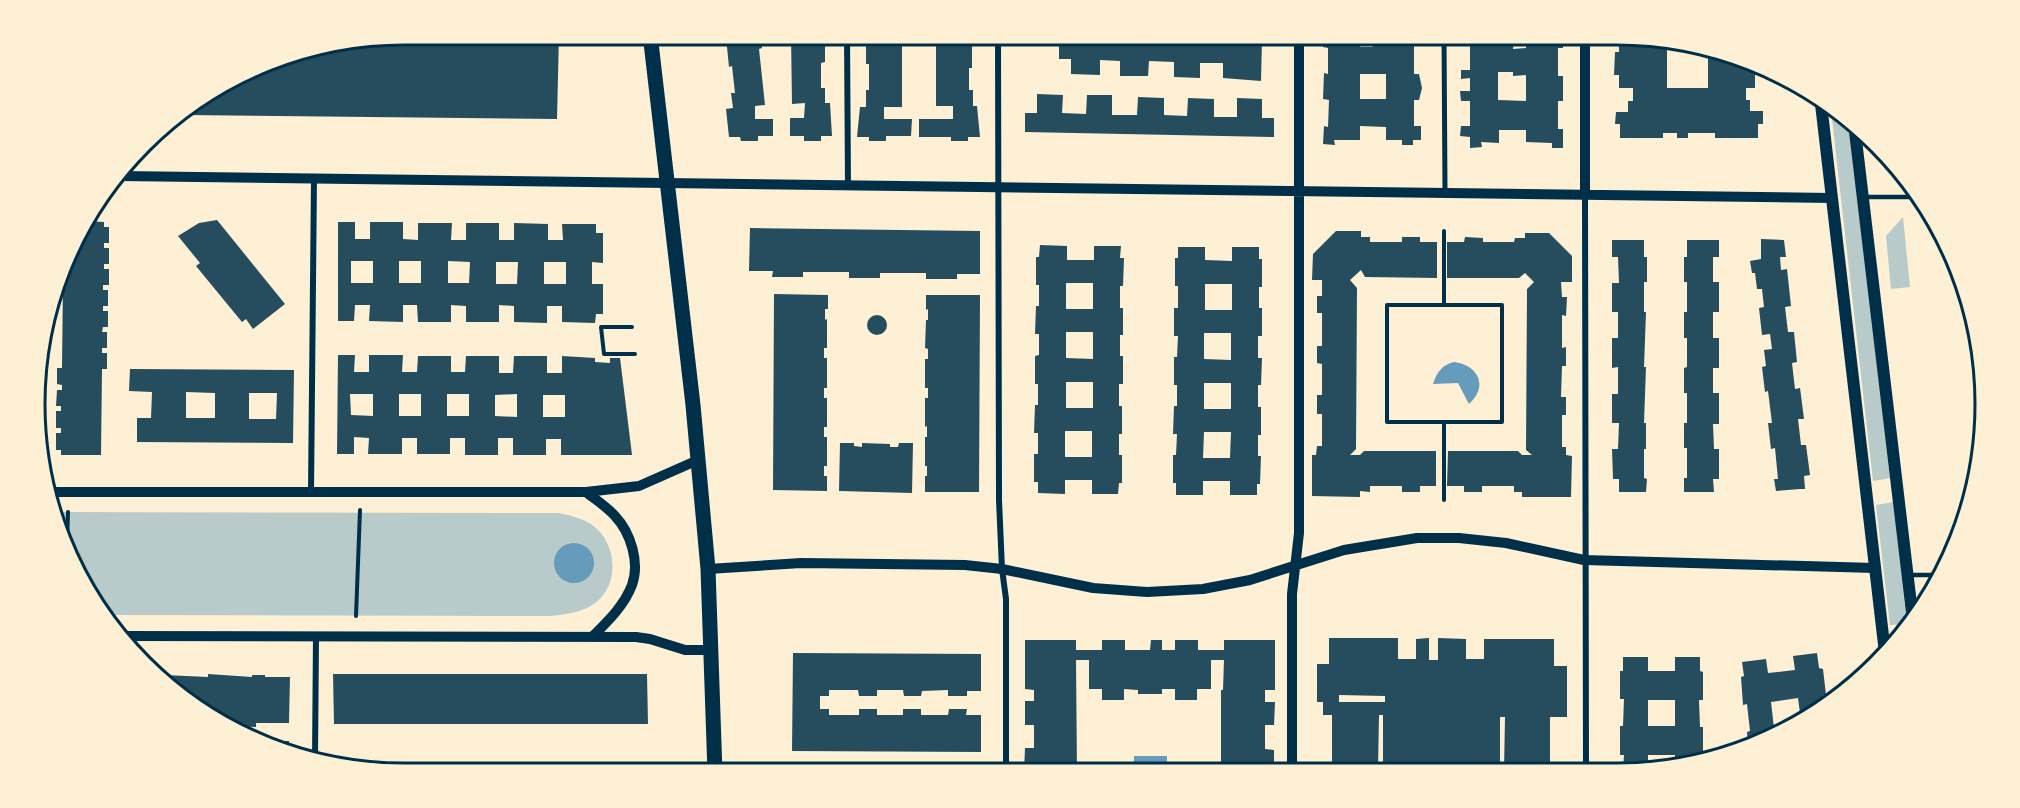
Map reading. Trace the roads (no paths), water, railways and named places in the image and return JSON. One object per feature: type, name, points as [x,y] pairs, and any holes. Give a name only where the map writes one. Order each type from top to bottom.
[{"type":"main road","points":[[651,45],[708,569],[715,763]]},
{"type":"main road","points":[[1822,110],[1884,643]]},
{"type":"main road","points":[[1856,137],[1911,607]]},
{"type":"street","points":[[847,45],[848,186]]},
{"type":"street","points":[[998,45],[999,500],[1002,569],[1006,599],[1006,763]]},
{"type":"street","points":[[1292,763],[1292,594],[1299,533],[1299,45]]},
{"type":"street","points":[[1444,45],[1445,192]]},
{"type":"street","points":[[1585,45],[1586,763]]},
{"type":"street","points":[[126,176],[1832,198]]},
{"type":"street","points":[[311,492],[314,178]]},
{"type":"street","points":[[56,492],[586,492],[639,486],[698,460]]},
{"type":"street","points":[[586,492],[616,516],[631,541],[634,562],[632,585],[617,611],[592,637]]},
{"type":"street","points":[[708,569],[801,563],[965,565],[1002,569],[1093,588],[1147,592],[1203,589],[1250,580],[1344,550],[1417,538],[1459,538],[1506,543],[1584,560],[1875,568]]},
{"type":"street","points":[[130,636],[636,637],[685,650],[711,650]]},
{"type":"street","points":[[315,752],[316,636]]},
{"type":"lane","points":[[1863,196],[1909,197]]},
{"type":"lane","points":[[1908,575],[1932,575]]},
{"type":"water","points":[[1454,362],[1469,367],[1478,377],[1478,390],[1469,404],[1458,383],[1433,384],[1440,370]]},
{"type":"water","points":[[574,543],[582,544],[588,549],[593,555],[593,571],[588,577],[582,582],[574,583],[566,582],[560,577],[555,571],[554,563],[555,555],[560,549],[566,544]]},
{"type":"water","points":[[1134,756],[1167,756],[1167,763],[1134,763]]}]
